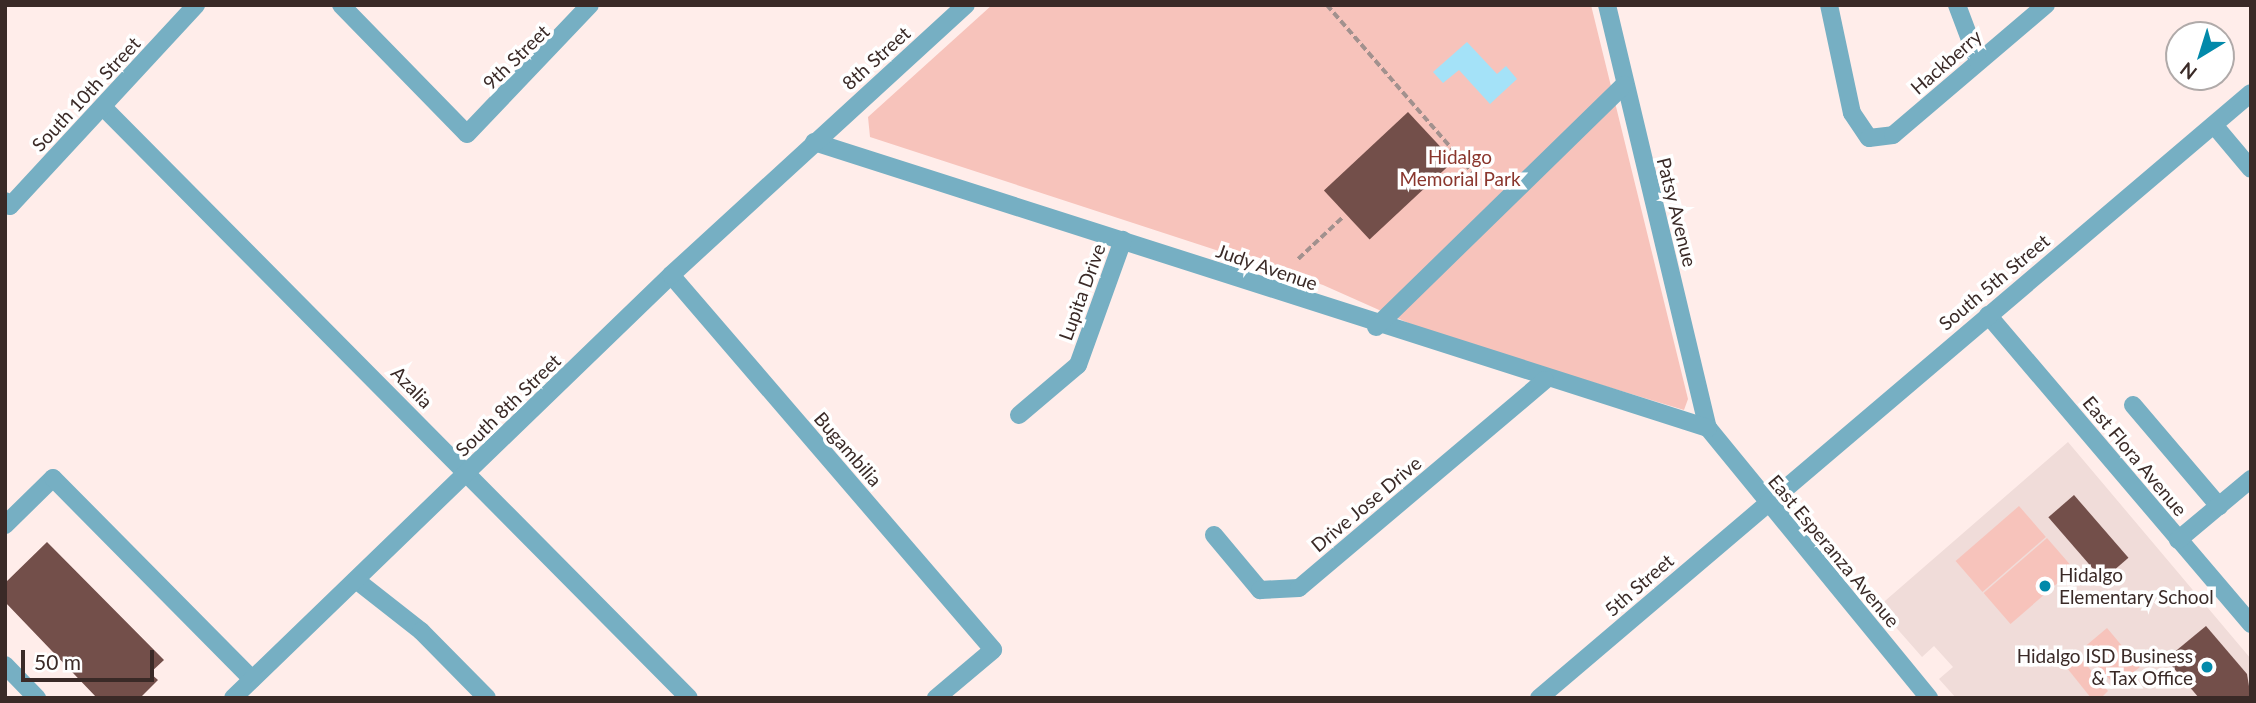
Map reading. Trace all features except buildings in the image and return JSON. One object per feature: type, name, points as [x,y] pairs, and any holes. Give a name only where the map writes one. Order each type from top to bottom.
[{"type":"street","name":"South 10th Street","points":[[5,201],[10,206],[196,5]]},
{"type":"street","name":"9th Street","points":[[341,5],[467,134],[590,5]]},
{"type":"street","name":"8th Street","points":[[814,142],[967,5]]},
{"type":"street","name":"Patsy Avenue","points":[[1607,5],[1708,428]]},
{"type":"street","name":"Hackberry","points":[[1829,5],[1852,113],[1869,138],[1893,135],[2046,5]]},
{"type":"street","points":[[1957,5],[1978,61]]},
{"type":"street","points":[[1376,327],[1624,85]]},
{"type":"street","name":"South 5th Street","points":[[1765,503],[2251,93]]},
{"type":"street","name":"Azalia","points":[[103,107],[689,698]]},
{"type":"street","points":[[2214,125],[2251,169]]},
{"type":"street","name":"Judy Avenue","points":[[814,142],[1123,240],[1376,327],[1708,428]]},
{"type":"street","name":"South 8th Street","points":[[238,696],[671,275],[814,142]]},
{"type":"street","name":"Lupita Drive","points":[[1019,415],[1078,365],[1123,240]]},
{"type":"street","name":"Bugambilia","points":[[671,275],[993,650],[936,698]]},
{"type":"street","name":"East Flora Avenue","points":[[1987,315],[2251,624]]},
{"type":"street","name":"Drive Jose Drive","points":[[1214,535],[1260,590],[1282,594],[1299,588],[1545,380]]},
{"type":"street","points":[[2133,405],[2219,506]]},
{"type":"street","name":"East Esperanza Avenue","points":[[1708,428],[1765,503],[1930,698]]},
{"type":"street","points":[[5,525],[53,478],[253,679]]},
{"type":"street","points":[[2178,540],[2251,479]]},
{"type":"street","name":"5th Street","points":[[1541,697],[1765,503]]},
{"type":"street","points":[[356,580],[421,631],[487,698]]},
{"type":"street","points":[[5,665],[37,698]]},
{"type":"path","points":[[1327,5],[1480,181]]},
{"type":"path","points":[[1298,259],[1344,216]]},
{"type":"shaded area","name":"Hidalgo Elementary School","points":[[2068,442],[2251,659],[2251,698],[1956,698],[1939,679],[1953,667],[1934,646],[1922,657],[1878,607]]},
{"type":"green space","name":"Hidalgo Memorial Park","points":[[992,5],[1591,5],[1688,399],[1684,410],[1433,334],[1323,285],[870,137],[868,117]]},
{"type":"green space","points":[[2019,506],[2046,537],[1983,592],[1956,561]]},
{"type":"green space","points":[[2047,538],[2074,569],[2011,624],[1984,593]]},
{"type":"green space","points":[[2107,628],[2140,667],[2116,687],[2083,648]]},
{"type":"green space","points":[[2080,657],[2108,691],[2101,698],[2091,698],[2067,668]]},
{"type":"water","points":[[1467,42],[1497,74],[1506,66],[1517,79],[1490,104],[1459,70],[1443,83],[1433,72]]},
{"type":"place","name":"Hidalgo Elementary School","points":[[2045,586]]},
{"type":"place","name":"Hidalgo ISD Business & Tax Office","points":[[2207,667]]}]
